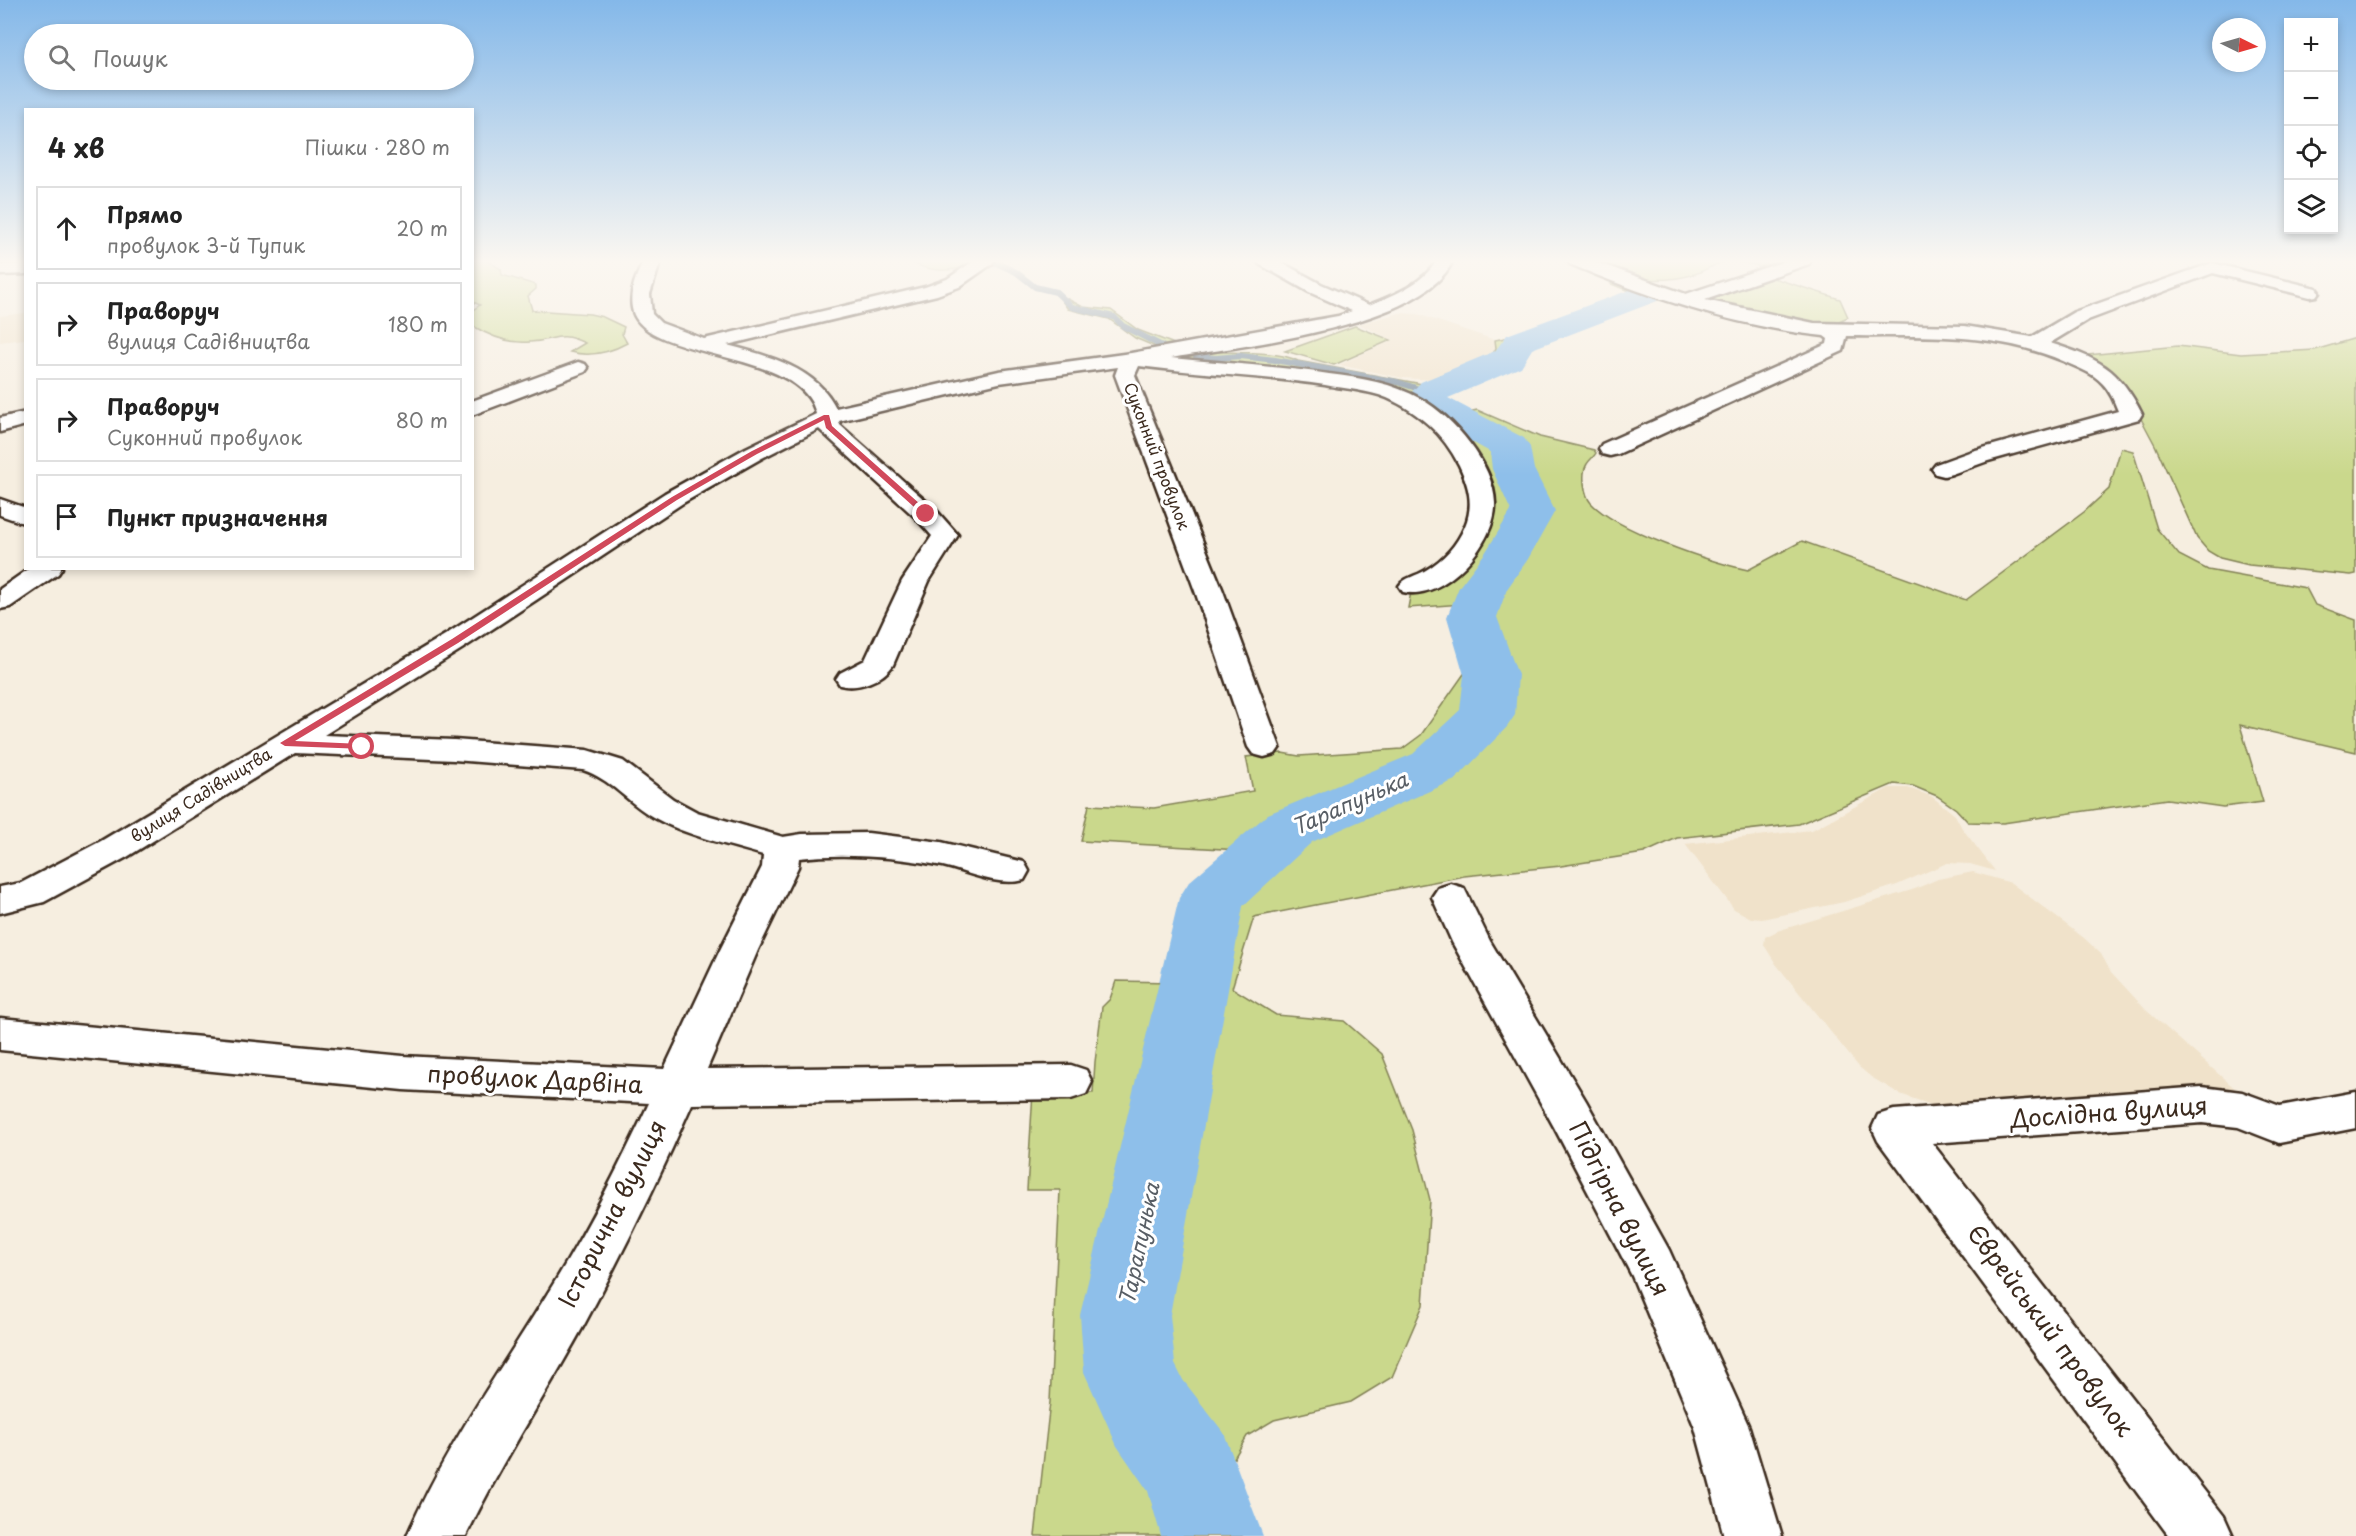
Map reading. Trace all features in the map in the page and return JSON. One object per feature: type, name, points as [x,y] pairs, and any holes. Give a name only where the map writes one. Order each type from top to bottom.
[{"type":"street","points":[[666,332],[756,359],[791,375],[820,398],[825,406],[829,427],[926,514],[945,535],[925,564],[904,603],[878,665],[851,679]]},
{"type":"street","points":[[705,344],[758,332]]},
{"type":"street","name":"вулиця Садівництва","points":[[0,919],[15,897],[114,849],[455,641],[684,492],[754,453],[827,417],[999,377],[1131,359],[1286,332]]},
{"type":"street","points":[[1831,332],[1845,332]]},
{"type":"street","points":[[1610,449],[1836,347],[1838,338],[1831,332]]},
{"type":"street","points":[[1940,332],[2036,343],[2063,353],[2103,374],[2121,393],[2131,414],[1980,456],[1944,469]]},
{"type":"street","points":[[2036,343],[2055,332]]},
{"type":"street","name":"Суконний провулок","points":[[1264,747],[1209,591],[1125,375],[1131,359],[1297,375],[1377,388],[1395,394],[1439,421],[1464,451],[1484,501],[1477,528],[1460,556],[1438,576],[1413,586]]},
{"type":"street","points":[[474,408],[578,368]]},
{"type":"street","points":[[0,425],[24,419]]},
{"type":"street","points":[[0,506],[24,516]]},
{"type":"street","points":[[0,602],[46,570]]},
{"type":"street","points":[[285,743],[454,750],[587,760],[611,768],[661,807],[685,820],[782,849],[802,846],[868,845],[941,854],[1011,871]]},
{"type":"street","name":"Історична вулиця","points":[[436,1536],[469,1470],[566,1309],[633,1185],[739,950],[780,867],[782,849]]},
{"type":"street","name":"Підгірна вулиця","points":[[1451,897],[1471,942],[1570,1114],[1652,1266],[1722,1427],[1753,1536]]},
{"type":"street","name":"провулок Дарвіна","points":[[0,1034],[404,1073],[677,1087],[1071,1082]]},
{"type":"street","name":"Дослідна вулиця","points":[[1894,1128],[2202,1105],[2242,1110],[2279,1125],[2356,1110]]},
{"type":"street","name":"Єврейський провулок","points":[[1894,1128],[2204,1536]]},
{"type":"shaded area","points":[[0,332],[24,332],[24,339],[0,342]]},
{"type":"shaded area","points":[[1375,332],[1470,332],[1495,340],[1496,348],[1491,357],[1434,380],[1403,378],[1339,365],[1393,340]]},
{"type":"shaded area","points":[[1889,788],[1908,788],[1931,796],[1955,815],[1962,828],[1995,871],[1970,864],[1947,863],[1897,885],[1844,902],[1762,919],[1751,918],[1734,909],[1685,844],[1812,830]]},
{"type":"shaded area","points":[[1973,872],[2011,883],[2084,938],[2101,954],[2111,972],[2146,1010],[2248,1100],[1940,1108],[1900,1094],[1871,1077],[1859,1067],[1776,964],[1764,945],[1765,937],[1777,931],[1915,889],[1938,879]]},
{"type":"green space","points":[[484,332],[623,332],[627,343],[599,353],[585,354],[570,352],[585,343],[568,337],[515,342]]},
{"type":"green space","points":[[1126,332],[1142,332],[1177,345],[1156,347]]},
{"type":"green space","points":[[1339,332],[1370,332],[1391,340],[1334,365],[1285,351]]},
{"type":"green space","points":[[1534,332],[1567,332],[1535,340],[1521,351],[1513,365],[1491,357],[1496,348],[1495,340]]},
{"type":"green space","points":[[2356,338],[2356,574],[2351,575],[2249,565],[2220,558],[2208,551],[2197,538],[2155,445],[2123,385],[2077,356],[2178,346],[2241,354],[2315,350]]},
{"type":"green space","points":[[1199,351],[1277,355],[1422,384],[1428,388],[1422,393],[1414,394],[1177,360],[1176,357]]},
{"type":"green space","points":[[1477,410],[1540,437],[1594,450],[1596,453],[1585,468],[1584,478],[1591,503],[1621,524],[1665,544],[1748,570],[1802,541],[1966,600],[2084,512],[2109,489],[2121,448],[2133,451],[2157,529],[2179,555],[2208,570],[2306,588],[2315,605],[2356,620],[2356,752],[2240,725],[2263,802],[2223,807],[2167,799],[2003,823],[1968,822],[1956,809],[1937,796],[1913,786],[1894,784],[1799,824],[1677,838],[1644,853],[1561,866],[1464,876],[1254,917],[1232,988],[1276,1015],[1344,1021],[1382,1054],[1412,1130],[1430,1200],[1423,1305],[1392,1377],[1351,1402],[1274,1420],[1247,1436],[1230,1465],[1242,1536],[1035,1536],[1050,1402],[1060,1190],[1027,1190],[1033,1092],[1093,1093],[1102,1007],[1110,999],[1116,981],[1173,982],[1202,907],[1217,877],[1240,850],[1081,841],[1089,805],[1154,808],[1253,791],[1246,757],[1282,753],[1299,756],[1402,749],[1421,735],[1466,671],[1463,604],[1408,608],[1411,592],[1440,583],[1460,571],[1481,540],[1496,507],[1487,476],[1461,434],[1466,424],[1455,419],[1464,413]]},
{"type":"water","points":[[1498,362],[1507,365],[1455,383],[1447,381],[1480,364]]},
{"type":"waterway","points":[[1134,332],[1162,346]]},
{"type":"waterway","name":"Тарапунька","points":[[1212,1536],[1190,1467],[1150,1413],[1130,1372],[1125,1315],[1212,898],[1290,828],[1434,767],[1487,715],[1491,675],[1472,617],[1483,587],[1505,559],[1533,511],[1513,469],[1510,447],[1479,428],[1435,406],[1427,396],[1434,390],[1508,359],[1519,342],[1546,332]]},
{"type":"waterway","points":[[1196,356],[1215,358],[1241,356],[1275,360],[1397,382],[1429,392]]},
{"type":"route","points":[[362,747],[285,743],[455,641],[674,498],[754,453],[827,417],[829,427],[926,514]]}]
